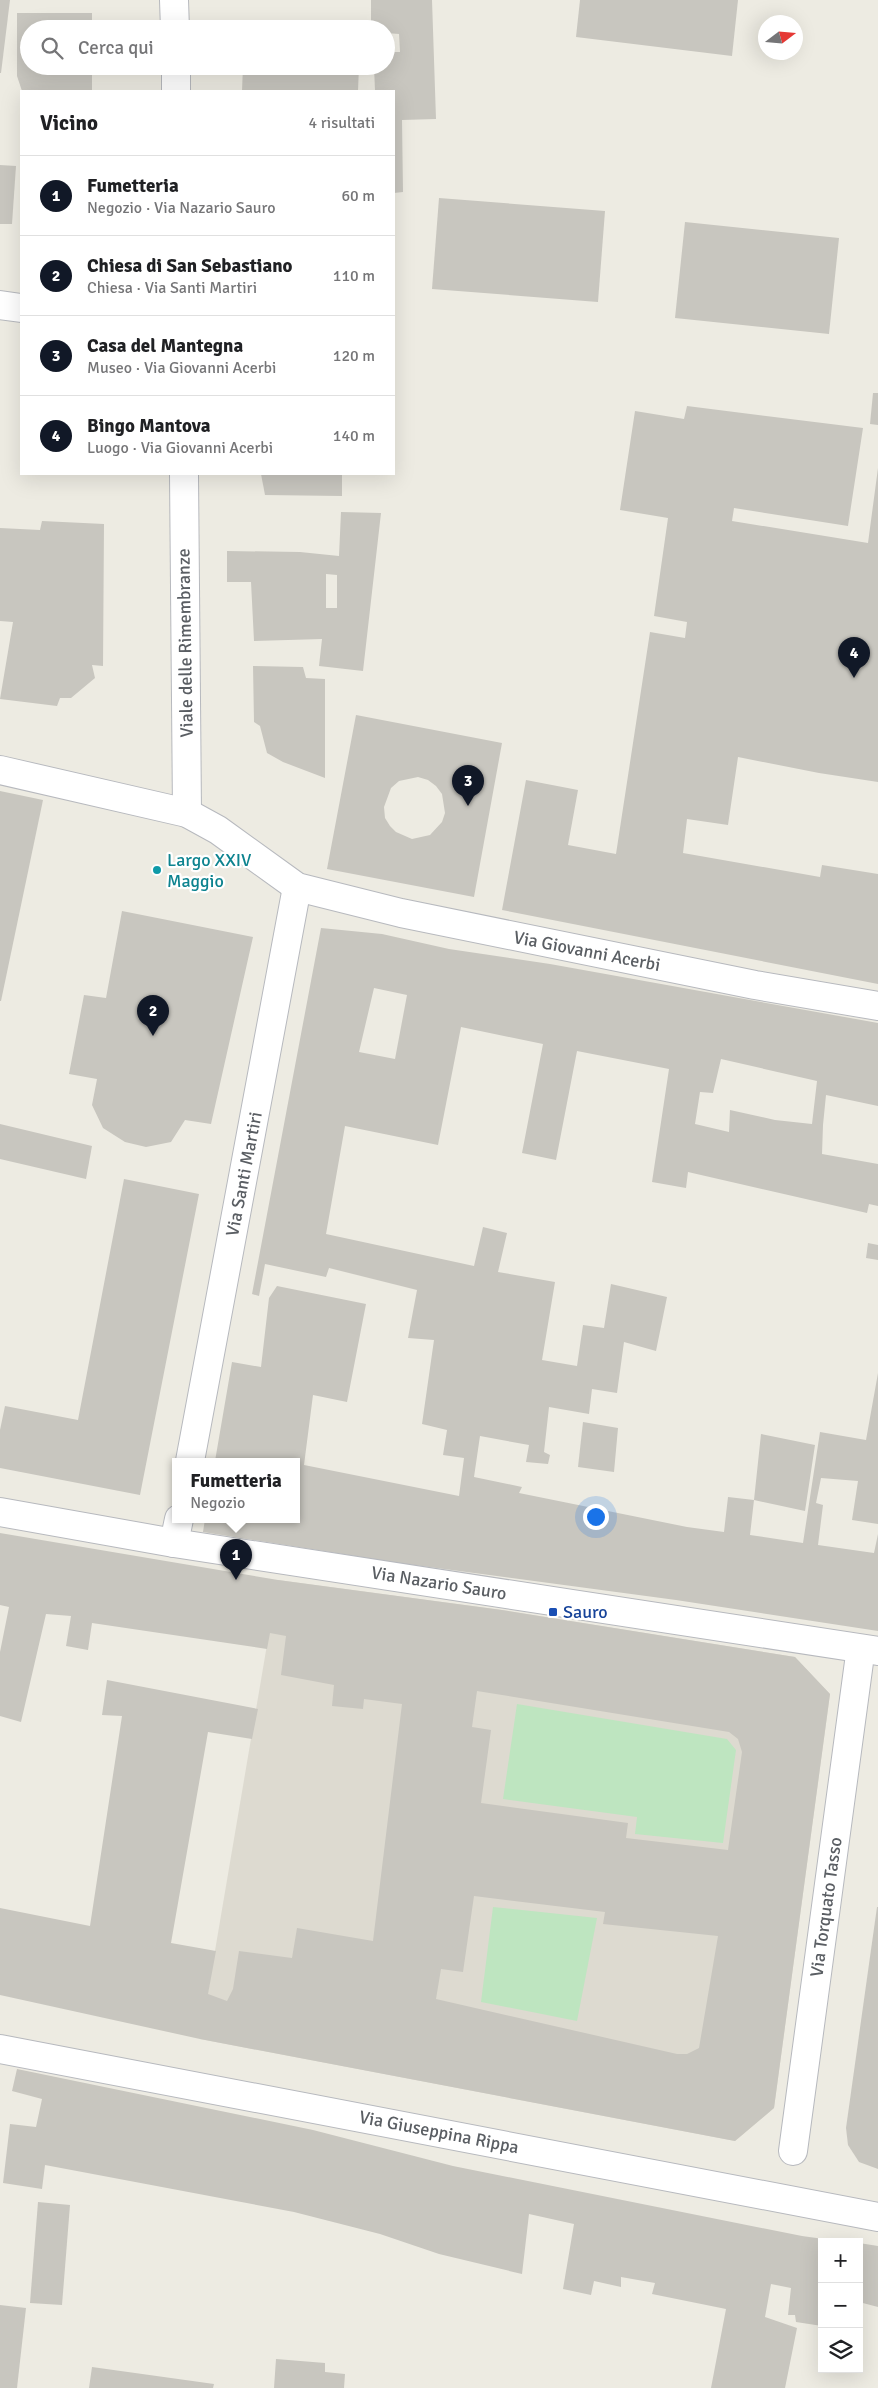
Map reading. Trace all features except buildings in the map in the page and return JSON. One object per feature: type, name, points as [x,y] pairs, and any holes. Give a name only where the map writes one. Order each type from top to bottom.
[{"type":"street","points":[[174,0],[175,20]]},
{"type":"street","points":[[176,75],[176,90]]},
{"type":"street","points":[[0,305],[20,308]]},
{"type":"street","name":"Viale delle Rimembranze","points":[[184,475],[187,813]]},
{"type":"street","points":[[0,770],[187,813],[218,830],[297,887]]},
{"type":"street","name":"Via Giovanni Acerbi","points":[[297,887],[410,915],[754,985],[878,1006]]},
{"type":"street","name":"Via Santi Martiri","points":[[191,1458],[297,887]]},
{"type":"street","name":"Via Nazario Sauro","points":[[0,1512],[177,1531],[868,1657]]},
{"type":"street","name":"Via Torquato Tasso","points":[[793,2151],[868,1657]]},
{"type":"street","name":"Via Giuseppina Rippa","points":[[0,2049],[878,2217]]},
{"type":"shaded area","points":[[278,1580],[502,1610],[795,1657],[830,1694],[774,2108],[735,2141],[200,2039]]},
{"type":"green space","points":[[517,1704],[727,1739],[736,1750],[723,1843],[635,1834],[637,1817],[503,1799]]},
{"type":"green space","points":[[493,1907],[597,1918],[577,2021],[481,2002]]},
{"type":"place","name":"Bingo Mantova","points":[[854,678]]},
{"type":"place","name":"Casa del Mantegna","points":[[468,806]]},
{"type":"place","name":"Largo XXIV Maggio","points":[[157,870]]},
{"type":"place","name":"Chiesa di San Sebastiano","points":[[153,1036]]},
{"type":"place","name":"Fumetteria","points":[[236,1580]]},
{"type":"place","name":"Sauro","points":[[553,1612]]}]
